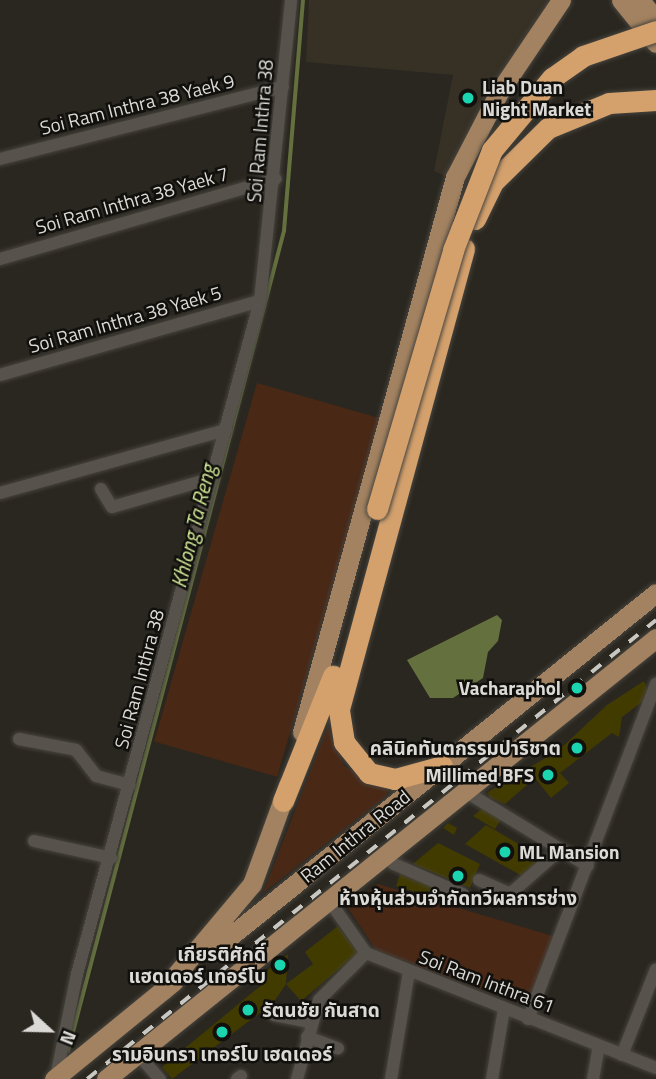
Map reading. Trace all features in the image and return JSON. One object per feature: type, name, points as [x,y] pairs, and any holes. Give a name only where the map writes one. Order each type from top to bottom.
[{"type":"highway","points":[[283,801],[326,700],[370,510],[453,250],[492,150],[552,78],[593,51],[656,31]]},
{"type":"highway","points":[[442,766],[383,777],[359,765],[344,742],[341,690],[375,558],[465,246],[493,182],[520,150],[565,119],[609,103],[656,100]]},
{"type":"main road","points":[[370,510],[427,276],[464,156],[499,92],[561,0]]},
{"type":"main road","points":[[621,0],[656,43]]},
{"type":"main road","points":[[640,0],[656,20]]},
{"type":"main road","name":"Ram Inthra Road","points":[[55,1078],[656,593]]},
{"type":"main road","name":"Ram Inthra Road","points":[[106,1079],[463,790],[656,638]]},
{"type":"main road","points":[[163,990],[252,884],[283,801]]},
{"type":"main road","points":[[331,856],[351,881]]},
{"type":"street","name":"Soi Ram Inthra 38","points":[[55,1078],[61,1037],[260,301],[276,179],[291,0]]},
{"type":"street","name":"Soi Ram Inthra 38 Yaek 9","points":[[0,159],[283,87]]},
{"type":"street","name":"Soi Ram Inthra 38 Yaek 7","points":[[0,259],[276,179]]},
{"type":"street","name":"Soi Ram Inthra 38 Yaek 5","points":[[0,375],[260,301]]},
{"type":"street","points":[[0,493],[226,430]]},
{"type":"street","points":[[101,489],[112,508],[213,478]]},
{"type":"street","points":[[528,1018],[656,684]]},
{"type":"street","points":[[19,738],[76,750],[96,776],[130,785]]},
{"type":"street","points":[[463,790],[588,866]]},
{"type":"street","points":[[34,841],[111,858]]},
{"type":"street","points":[[480,880],[510,894],[561,849]]},
{"type":"street","points":[[385,854],[394,864],[463,894]]},
{"type":"street","points":[[297,1079],[310,1022],[320,1000],[366,953],[328,900]]},
{"type":"street","name":"Soi Ram Inthra 61","points":[[366,953],[656,1068]]},
{"type":"street","points":[[622,1055],[656,969]]},
{"type":"street","points":[[391,1079],[409,972]]},
{"type":"street","points":[[492,1079],[504,1009]]},
{"type":"street","points":[[274,1015],[310,1022]]},
{"type":"street","points":[[307,1038],[338,1048]]},
{"type":"street","points":[[593,1079],[599,1046]]},
{"type":"street","points":[[137,1054],[160,1079]]},
{"type":"shaded area","name":"Liab Duan Night Market","points":[[309,0],[552,0],[445,176],[434,171],[453,75],[306,62]]},
{"type":"shaded area","points":[[257,383],[380,418],[277,777],[154,742]]},
{"type":"shaded area","points":[[497,615],[502,620],[498,641],[488,652],[483,678],[453,698],[430,698],[407,660]]},
{"type":"shaded area","points":[[328,726],[344,766],[389,790],[386,796],[263,893]]},
{"type":"shaded area","points":[[378,884],[556,937],[529,1007],[376,950],[348,908]]},
{"type":"building","points":[[644,681],[650,696],[622,717],[619,737],[612,733],[560,773],[569,783],[551,798],[535,778],[505,804],[489,797],[488,792],[559,750],[607,705]]},
{"type":"building","points":[[484,807],[502,818],[495,829],[473,816]]},
{"type":"building","points":[[448,823],[457,828],[454,835],[443,828]]},
{"type":"building","name":"ML Mansion","points":[[486,825],[545,859],[524,877],[465,844]]},
{"type":"building","name":"ห้างหุ้นส่วนจำกัดทวีผลการช่าง","points":[[438,843],[480,864],[470,888],[413,864]]},
{"type":"building","points":[[400,874],[455,896],[460,906],[396,886]]},
{"type":"building","points":[[338,926],[358,953],[301,1001],[286,984],[313,964],[305,952]]},
{"type":"building","points":[[288,954],[286,984],[273,1003],[172,1079],[162,1067],[264,983],[259,977]]},
{"type":"waterway","name":"Khlong Ta Reng","points":[[68,1051],[284,231],[303,0]]},
{"type":"railway","points":[[87,1079],[656,620]]},
{"type":"place","name":"Liab Duan Night Market","points":[[468,98]]},
{"type":"place","name":"Vacharaphol","points":[[577,688]]},
{"type":"place","name":"คลินิคทันตกรรมปาริชาต","points":[[577,748]]},
{"type":"place","name":"Millimed ฺBFS","points":[[548,775]]},
{"type":"place","name":"ML Mansion","points":[[505,852]]},
{"type":"place","name":"ห้างหุ้นส่วนจำกัดทวีผลการช่าง","points":[[458,876]]},
{"type":"place","name":"เกียรติศักดิ์ แฮดเดอร์ เทอร์โบ","points":[[280,965]]},
{"type":"place","name":"รัตนชัย กันสาด","points":[[248,1010]]},
{"type":"place","name":"รามอินทรา เทอร์โบ เฮดเดอร์","points":[[222,1032]]}]
